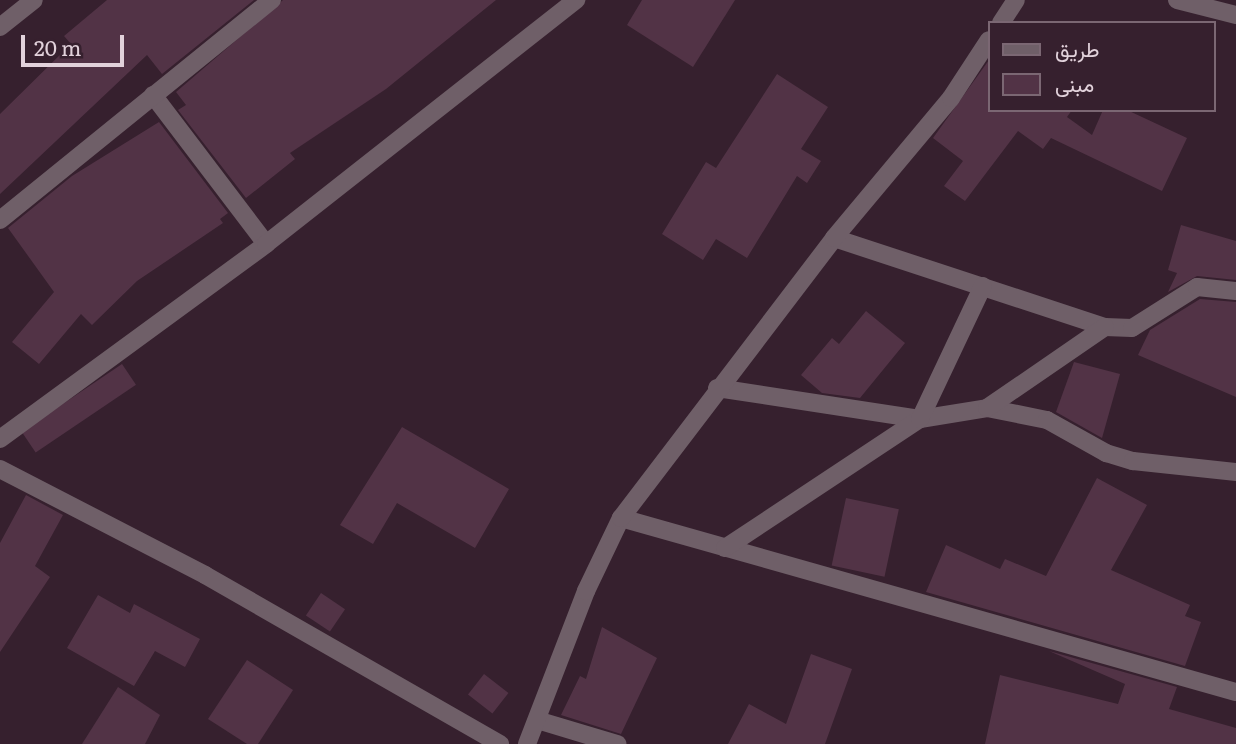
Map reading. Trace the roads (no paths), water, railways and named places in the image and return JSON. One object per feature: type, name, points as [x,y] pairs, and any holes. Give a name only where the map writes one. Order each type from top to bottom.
[{"type":"street","points":[[0,27],[34,0]]},
{"type":"street","points":[[0,220],[272,0]]},
{"type":"street","points":[[0,439],[266,244],[576,0]]},
{"type":"street","points":[[1002,21],[1016,0]]},
{"type":"street","points":[[1177,0],[1236,15]]},
{"type":"street","points":[[527,744],[586,591],[621,518],[717,388],[834,238],[951,98],[988,42]]},
{"type":"street","points":[[153,95],[266,244]]},
{"type":"street","points":[[834,238],[1105,327],[1132,328],[1197,287],[1236,291]]},
{"type":"street","points":[[725,548],[920,419],[982,286]]},
{"type":"street","points":[[987,408],[1105,327]]},
{"type":"street","points":[[717,388],[920,419],[987,408],[1047,421],[1106,453],[1133,461],[1236,472]]},
{"type":"street","points":[[0,469],[205,575],[500,744]]},
{"type":"street","points":[[621,518],[1236,692]]},
{"type":"street","points":[[537,720],[617,744]]}]
